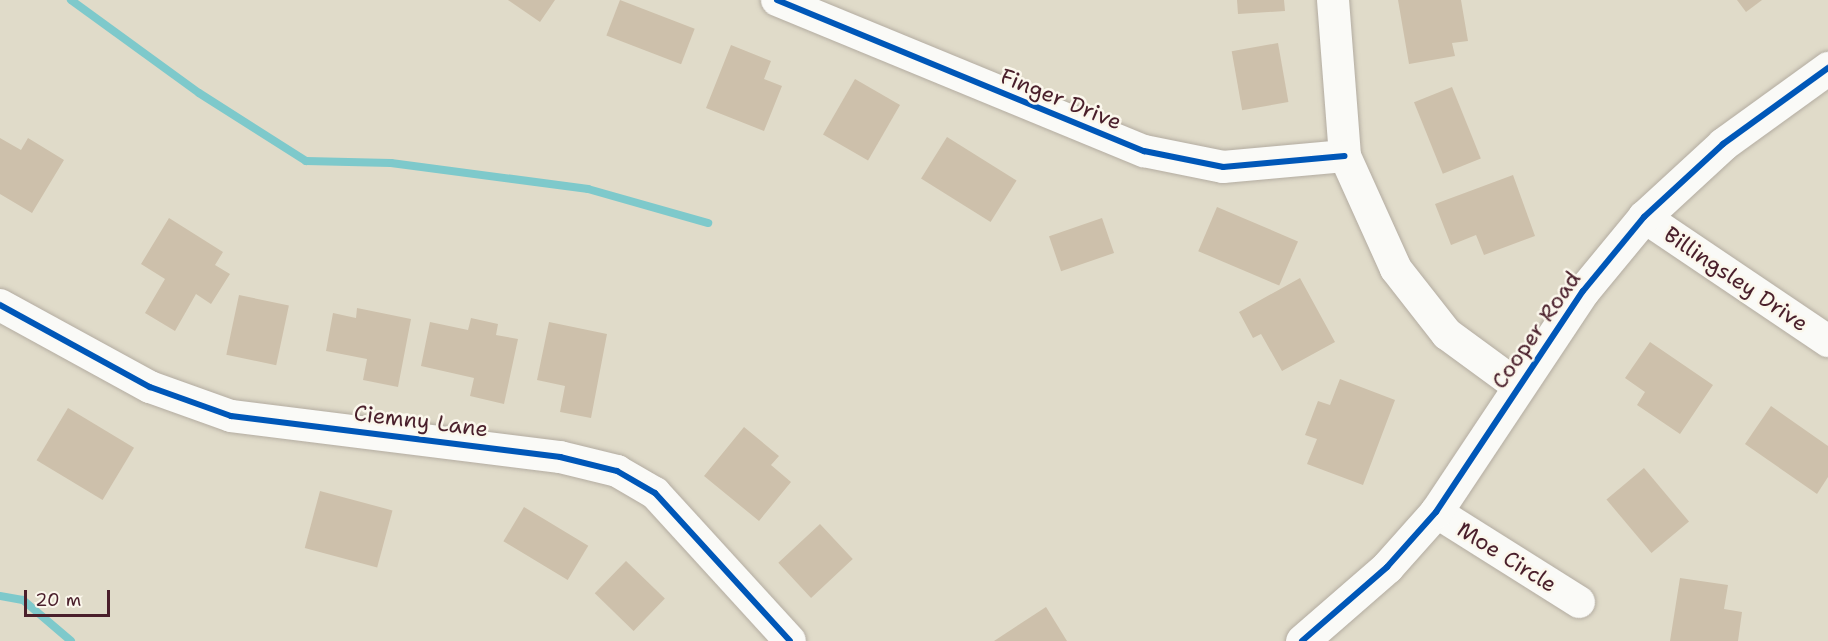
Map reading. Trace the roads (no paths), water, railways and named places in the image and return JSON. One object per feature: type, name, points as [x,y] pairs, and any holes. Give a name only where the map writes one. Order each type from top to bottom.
[{"type":"street","name":"Finger Drive","points":[[777,0],[1144,151],[1223,167],[1345,156]]},
{"type":"street","points":[[1333,0],[1345,156],[1396,269],[1420,303],[1447,334],[1518,386]]},
{"type":"street","name":"Cooper Road","points":[[1302,641],[1387,567],[1436,512],[1583,291],[1644,217],[1723,144],[1828,68]]},
{"type":"street","name":"Billingsley Drive","points":[[1644,217],[1828,341]]},
{"type":"street","name":"Ciemny Lane","points":[[0,305],[150,387],[231,416],[560,457],[617,471],[655,493],[790,641]]},
{"type":"street","name":"Moe Circle","points":[[1436,512],[1579,602]]},
{"type":"waterway","points":[[71,0],[199,93],[306,161],[391,163],[588,189],[708,223]]},
{"type":"waterway","points":[[0,596],[23,600],[71,641]]}]
